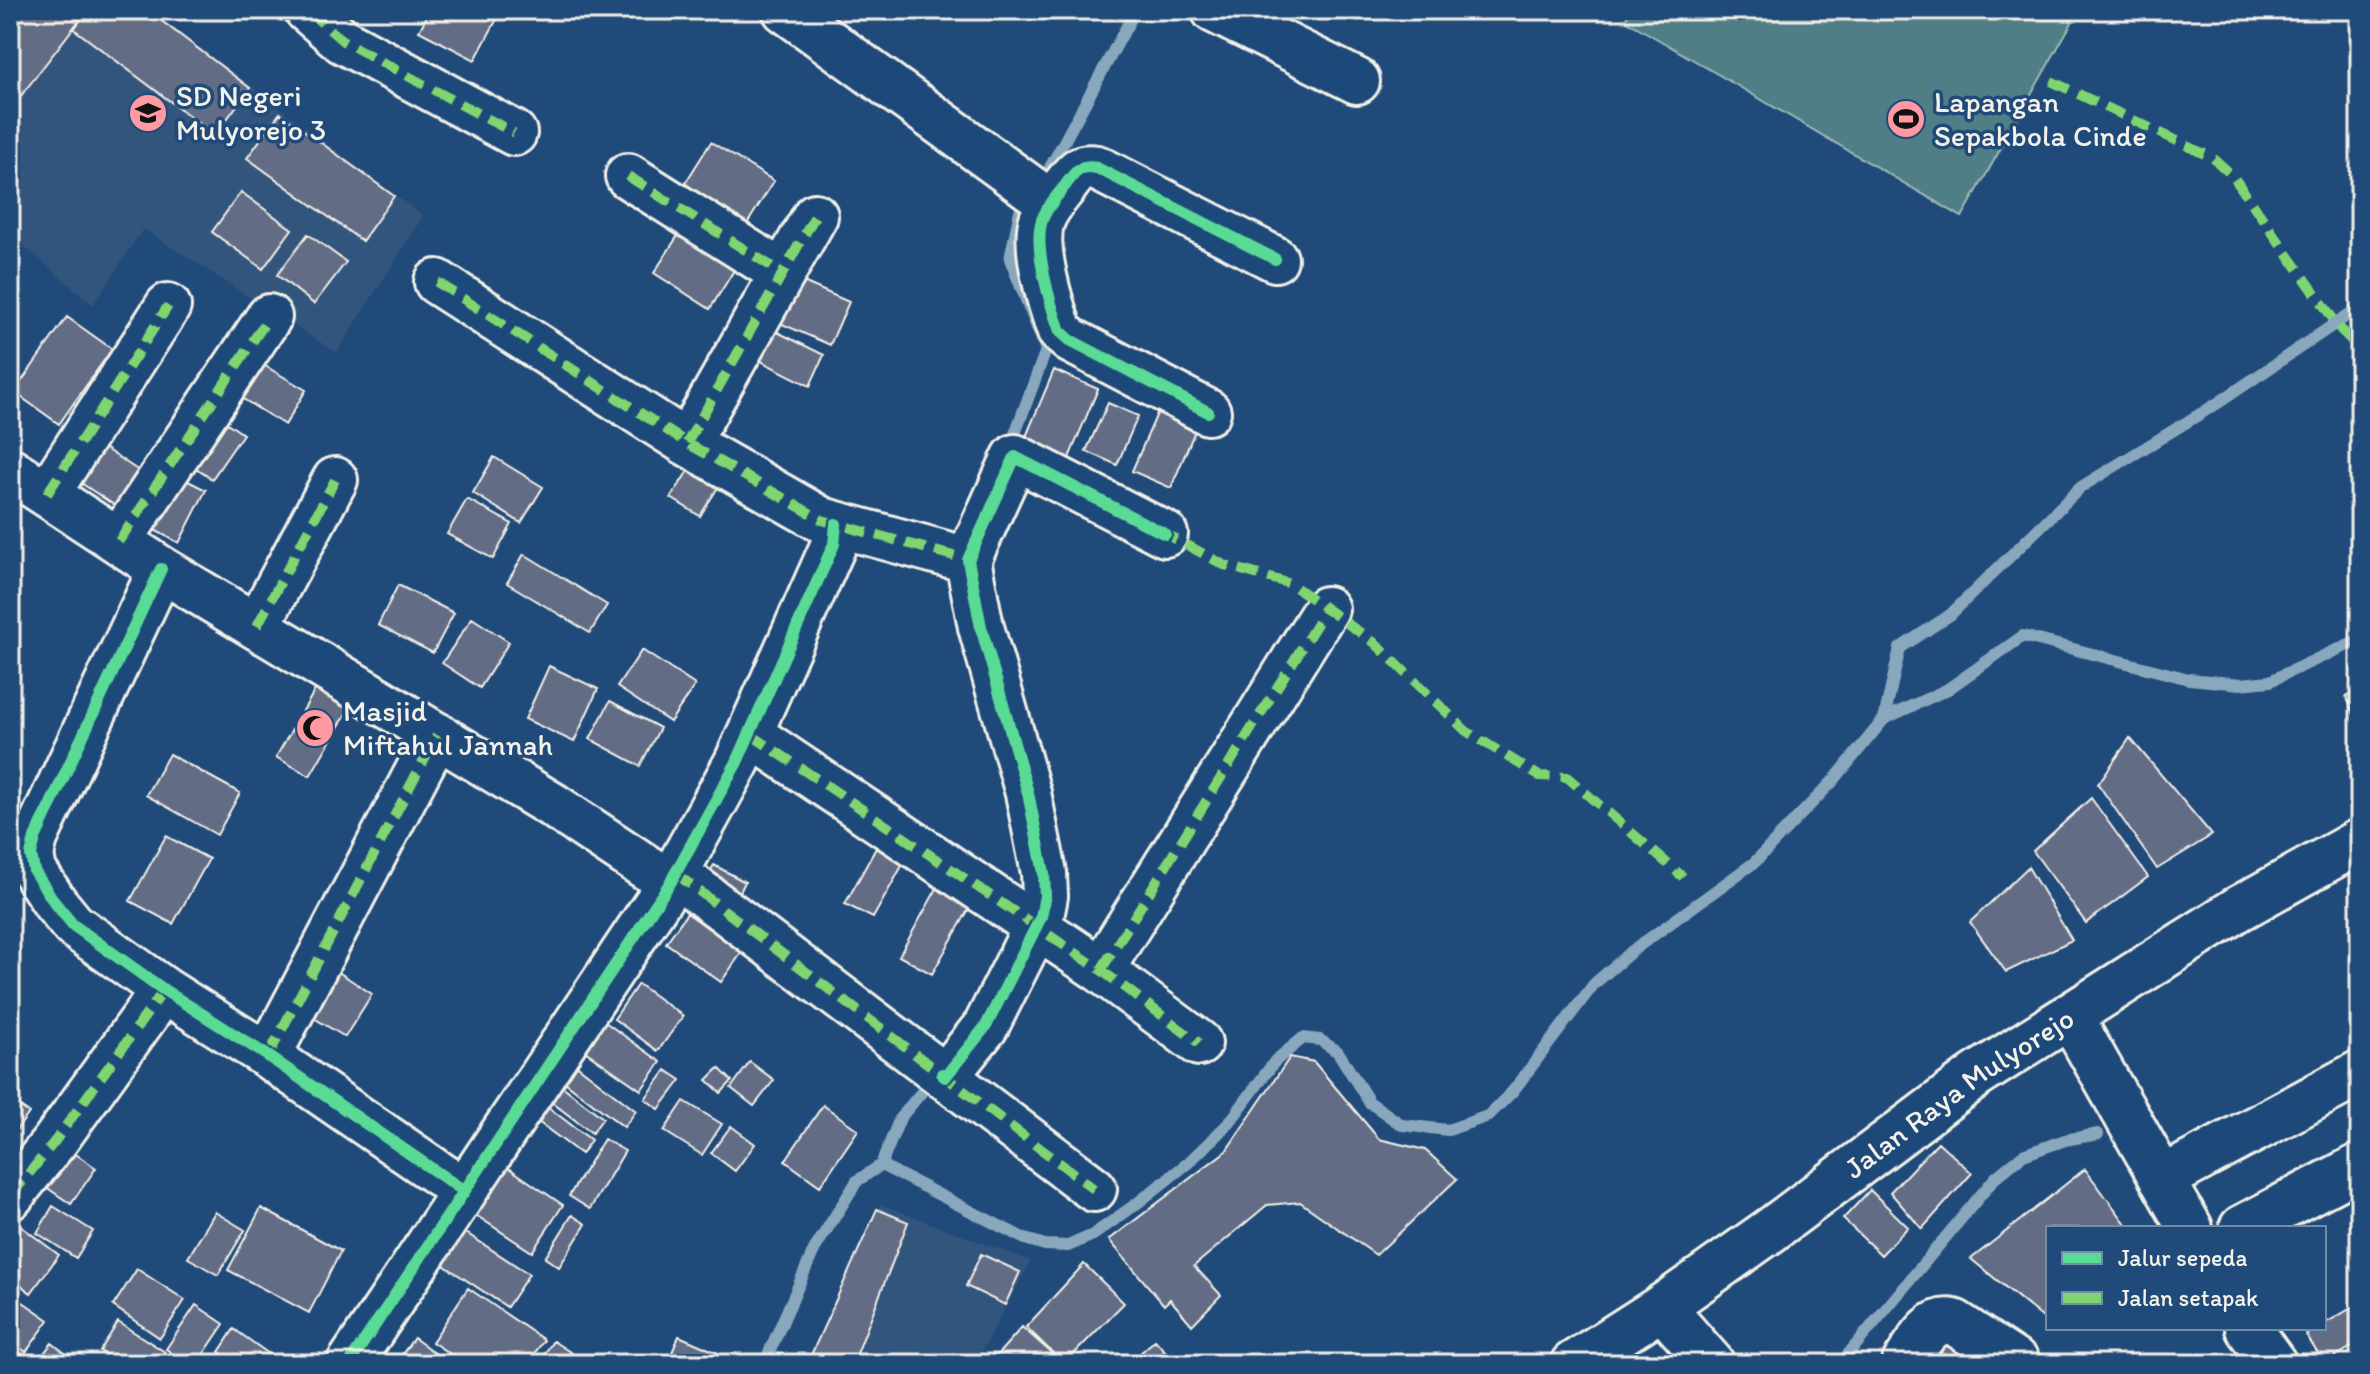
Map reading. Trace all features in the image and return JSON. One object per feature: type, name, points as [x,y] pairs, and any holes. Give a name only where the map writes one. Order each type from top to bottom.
[{"type":"street","points":[[307,10],[343,41],[514,133]]},
{"type":"street","points":[[785,10],[1051,203]]},
{"type":"street","points":[[1214,10],[1357,81]]},
{"type":"street","points":[[1208,412],[1070,340],[1060,331],[1039,240],[1042,220],[1051,203],[1079,168],[1087,166],[1097,168],[1275,259]]},
{"type":"street","points":[[628,176],[782,273]]},
{"type":"street","points":[[687,443],[815,216]]},
{"type":"street","points":[[437,282],[687,443],[822,520],[962,558]]},
{"type":"street","points":[[47,494],[168,306]]},
{"type":"street","points":[[119,541],[269,317]]},
{"type":"street","points":[[939,1073],[986,1026],[1029,922],[1041,917],[1045,896],[1044,873],[1028,793],[962,558],[1015,457],[1165,534]]},
{"type":"street","points":[[10,470],[161,569],[673,878],[1094,1189]]},
{"type":"street","points":[[257,626],[335,480]]},
{"type":"street","points":[[349,1364],[673,878],[750,734],[834,544],[836,524]]},
{"type":"street","points":[[161,569],[35,838],[31,855],[34,871],[73,925],[164,990],[268,1056],[464,1191]]},
{"type":"street","points":[[1101,970],[1326,609]]},
{"type":"street","points":[[750,734],[1101,970],[1199,1043]]},
{"type":"street","points":[[268,1056],[437,735]]},
{"type":"street","name":"Jalan Raya Mulyorejo","points":[[1573,1364],[1662,1307],[1842,1178],[1977,1075],[2238,909],[2360,841]]},
{"type":"street","points":[[10,1197],[55,1141],[164,990]]},
{"type":"street","points":[[2070,1016],[2189,1226]]},
{"type":"street","points":[[2162,1179],[2360,1073]]},
{"type":"street","points":[[2246,1226],[2360,1166]]},
{"type":"street","points":[[1662,1307],[1712,1364]]},
{"type":"street","points":[[1904,1364],[1931,1325],[1942,1320],[1954,1322],[2018,1364]]},
{"type":"street","points":[[2249,1330],[2274,1364]]},
{"type":"shaded area","name":"SD Negeri Mulyorejo 3","points":[[10,10],[150,10],[423,216],[337,353],[143,229],[93,305],[10,234]]},
{"type":"shaded area","points":[[880,1204],[1031,1261],[975,1364],[805,1364]]},
{"type":"green space","name":"Lapangan Sepakbola Cinde","points":[[1631,10],[2079,10],[1962,217],[1625,20]]},
{"type":"building","points":[[10,10],[87,10],[10,110]]},
{"type":"building","points":[[88,10],[147,10],[250,88],[215,135],[74,29]]},
{"type":"building","points":[[430,10],[479,10],[497,19],[475,60],[419,31]]},
{"type":"building","points":[[280,113],[394,196],[362,241],[247,158]]},
{"type":"building","points":[[711,142],[774,181],[747,224],[684,185]]},
{"type":"building","points":[[241,192],[292,229],[263,269],[212,232]]},
{"type":"building","points":[[686,223],[741,259],[710,309],[654,273]]},
{"type":"building","points":[[308,234],[346,262],[314,304],[277,275]]},
{"type":"building","points":[[785,274],[849,302],[830,345],[766,317]]},
{"type":"building","points":[[67,317],[112,349],[59,424],[14,392]]},
{"type":"building","points":[[761,324],[824,355],[810,386],[747,354]]},
{"type":"building","points":[[255,360],[306,390],[285,425],[235,394]]},
{"type":"building","points":[[1054,370],[1098,389],[1066,465],[1022,446]]},
{"type":"building","points":[[1108,403],[1138,416],[1117,465],[1086,451]]},
{"type":"building","points":[[1159,409],[1197,426],[1171,488],[1132,471]]},
{"type":"building","points":[[214,414],[243,434],[212,479],[183,459]]},
{"type":"building","points":[[92,440],[139,471],[117,507],[69,475]]},
{"type":"building","points":[[494,457],[543,487],[521,523],[473,493]]},
{"type":"building","points":[[696,458],[725,476],[700,516],[671,498]]},
{"type":"building","points":[[168,471],[206,490],[179,543],[141,523]]},
{"type":"building","points":[[467,499],[512,524],[493,559],[447,534]]},
{"type":"building","points":[[524,554],[607,605],[590,633],[507,583]]},
{"type":"building","points":[[398,585],[454,613],[433,653],[378,625]]},
{"type":"building","points":[[472,618],[509,642],[480,688],[442,663]]},
{"type":"building","points":[[642,650],[695,685],[670,722],[617,687]]},
{"type":"building","points":[[549,666],[598,689],[574,742],[525,719]]},
{"type":"building","name":"Masjid Miftahul Jannah","points":[[322,678],[354,700],[310,776],[276,757]]},
{"type":"building","points":[[2360,690],[2360,728],[2346,696]]},
{"type":"building","points":[[610,701],[660,728],[640,766],[590,739]]},
{"type":"building","points":[[2130,738],[2212,835],[2157,869],[2098,784]]},
{"type":"building","points":[[169,754],[240,793],[217,835],[146,795]]},
{"type":"building","points":[[2091,798],[2148,877],[2086,923],[2033,851]]},
{"type":"building","points":[[166,836],[209,859],[173,924],[130,901]]},
{"type":"building","points":[[876,848],[903,864],[873,918],[845,904]]},
{"type":"building","points":[[714,865],[745,882],[738,896],[706,878]]},
{"type":"building","points":[[2028,867],[2072,940],[2006,972],[1970,922]]},
{"type":"building","points":[[941,881],[974,900],[932,974],[899,956]]},
{"type":"building","points":[[687,913],[742,952],[721,982],[666,943]]},
{"type":"building","points":[[337,971],[372,994],[345,1037],[309,1015]]},
{"type":"building","points":[[638,984],[683,1016],[658,1051],[614,1019]]},
{"type":"building","points":[[605,1022],[661,1062],[641,1090],[585,1051]]},
{"type":"building","points":[[1290,1057],[1314,1062],[1379,1139],[1425,1150],[1457,1179],[1376,1255],[1300,1202],[1267,1205],[1194,1266],[1221,1295],[1192,1325],[1170,1299],[1164,1305],[1109,1240],[1226,1151]]},
{"type":"building","points":[[750,1062],[774,1080],[754,1106],[731,1088]]},
{"type":"building","points":[[574,1063],[636,1111],[624,1127],[561,1079]]},
{"type":"building","points":[[719,1068],[732,1081],[721,1093],[707,1080]]},
{"type":"building","points":[[666,1070],[681,1080],[659,1109],[645,1099]]},
{"type":"building","points":[[557,1082],[603,1118],[592,1133],[545,1097]]},
{"type":"building","points":[[10,1100],[29,1113],[10,1139]]},
{"type":"building","points":[[684,1101],[722,1124],[702,1155],[664,1131]]},
{"type":"building","points":[[544,1104],[591,1140],[581,1154],[533,1118]]},
{"type":"building","points":[[823,1105],[858,1130],[820,1186],[785,1161]]},
{"type":"building","points":[[731,1126],[755,1144],[735,1171],[711,1153]]},
{"type":"building","points":[[604,1139],[625,1151],[590,1209],[569,1196]]},
{"type":"building","points":[[1938,1142],[1972,1173],[1922,1229],[1890,1192]]},
{"type":"building","points":[[67,1148],[96,1168],[71,1204],[43,1185]]},
{"type":"building","points":[[506,1166],[563,1205],[532,1252],[474,1214]]},
{"type":"building","points":[[2085,1169],[2128,1226],[2046,1226],[2046,1320],[1971,1259]]},
{"type":"building","points":[[1870,1190],[1908,1227],[1881,1255],[1843,1219]]},
{"type":"building","points":[[53,1206],[93,1231],[76,1258],[37,1233]]},
{"type":"building","points":[[261,1208],[341,1251],[309,1313],[228,1270]]},
{"type":"building","points":[[877,1209],[908,1222],[853,1364],[807,1364]]},
{"type":"building","points":[[215,1212],[245,1230],[218,1275],[188,1258]]},
{"type":"building","points":[[572,1215],[586,1224],[559,1267],[545,1258]]},
{"type":"building","points":[[10,1218],[59,1255],[31,1293],[10,1277]]},
{"type":"building","points":[[460,1229],[529,1274],[507,1307],[439,1262]]},
{"type":"building","points":[[981,1254],[1020,1272],[1005,1305],[966,1286]]},
{"type":"building","points":[[1084,1264],[1124,1303],[1064,1364],[1026,1327]]},
{"type":"building","points":[[137,1269],[185,1300],[160,1338],[113,1306]]},
{"type":"building","points":[[468,1288],[544,1340],[527,1364],[465,1364],[432,1342]]},
{"type":"building","points":[[10,1293],[49,1320],[26,1352],[10,1341]]},
{"type":"building","points":[[2360,1303],[2360,1342],[2324,1363],[2306,1335],[2315,1330],[2326,1330],[2326,1323]]},
{"type":"building","points":[[196,1305],[224,1324],[197,1364],[188,1364],[166,1349]]},
{"type":"building","points":[[118,1322],[165,1352],[157,1364],[121,1364],[100,1351]]},
{"type":"building","points":[[1022,1327],[1064,1364],[990,1363]]},
{"type":"building","points":[[234,1329],[283,1364],[235,1364],[219,1352]]},
{"type":"building","points":[[1935,1334],[1973,1364],[1917,1364]]},
{"type":"building","points":[[679,1336],[739,1362],[667,1364]]},
{"type":"building","points":[[414,1338],[450,1364],[395,1364]]},
{"type":"building","points":[[1155,1340],[1177,1364],[1128,1364]]},
{"type":"building","points":[[553,1341],[584,1361],[582,1364],[538,1364]]},
{"type":"building","points":[[52,1343],[79,1364],[39,1364],[37,1362]]},
{"type":"waterway","points":[[1047,173],[1134,13]]},
{"type":"waterway","points":[[1009,450],[1046,350],[1010,259],[1020,211]]},
{"type":"waterway","points":[[1884,719],[1900,648],[1950,615],[2081,487],[2218,403],[2360,307]]},
{"type":"waterway","points":[[881,1165],[1025,1239],[1045,1245],[1068,1246],[1093,1235],[1188,1163],[1229,1123],[1275,1061],[1303,1038],[1320,1040],[1338,1052],[1369,1102],[1402,1125],[1448,1130],[1488,1116],[1513,1091],[1594,984],[1632,951],[1755,862],[1835,779],[1884,719],[1948,689],[2023,636],[2189,679],[2241,684],[2270,681],[2360,639]]},
{"type":"waterway","points":[[764,1364],[814,1250],[857,1181],[881,1165],[900,1118],[935,1076]]},
{"type":"waterway","points":[[1840,1364],[1995,1178],[2023,1155],[2065,1140],[2098,1134]]},
{"type":"marked path","points":[[307,10],[343,41],[514,133]]},
{"type":"marked path","points":[[2051,81],[2213,158],[2232,175],[2341,330],[2360,349]]},
{"type":"marked path","points":[[628,176],[782,273]]},
{"type":"marked path","points":[[687,443],[815,216]]},
{"type":"marked path","points":[[437,282],[687,443],[822,520],[968,560]]},
{"type":"marked path","points":[[47,494],[168,306]]},
{"type":"marked path","points":[[119,541],[269,317]]},
{"type":"marked path","points":[[257,626],[335,480]]},
{"type":"marked path","points":[[1159,530],[1224,565],[1291,584],[1375,643],[1466,731],[1539,776],[1567,777],[1683,877]]},
{"type":"marked path","points":[[1101,970],[1326,609]]},
{"type":"marked path","points":[[750,734],[1101,970],[1199,1043]]},
{"type":"marked path","points":[[268,1056],[437,735]]},
{"type":"marked path","points":[[675,873],[1094,1189]]},
{"type":"marked path","points":[[10,1197],[55,1141],[164,990]]},
{"type":"cycle path","points":[[1208,412],[1070,340],[1060,331],[1041,259],[1040,231],[1044,215],[1076,172],[1086,167],[1097,168],[1275,259]]},
{"type":"cycle path","points":[[942,1074],[945,1077],[986,1026],[1041,917],[1045,896],[1044,873],[1028,793],[981,627],[968,560],[1015,457],[1165,534]]},
{"type":"cycle path","points":[[349,1364],[670,883],[737,762],[834,544],[836,524]]},
{"type":"cycle path","points":[[161,569],[35,838],[31,855],[34,871],[73,925],[164,990],[268,1056],[464,1191]]},
{"type":"place","name":"SD Negeri Mulyorejo 3","points":[[148,113]]},
{"type":"place","name":"Lapangan Sepakbola Cinde","points":[[1906,119]]},
{"type":"place","name":"Masjid Miftahul Jannah","points":[[315,728]]}]
